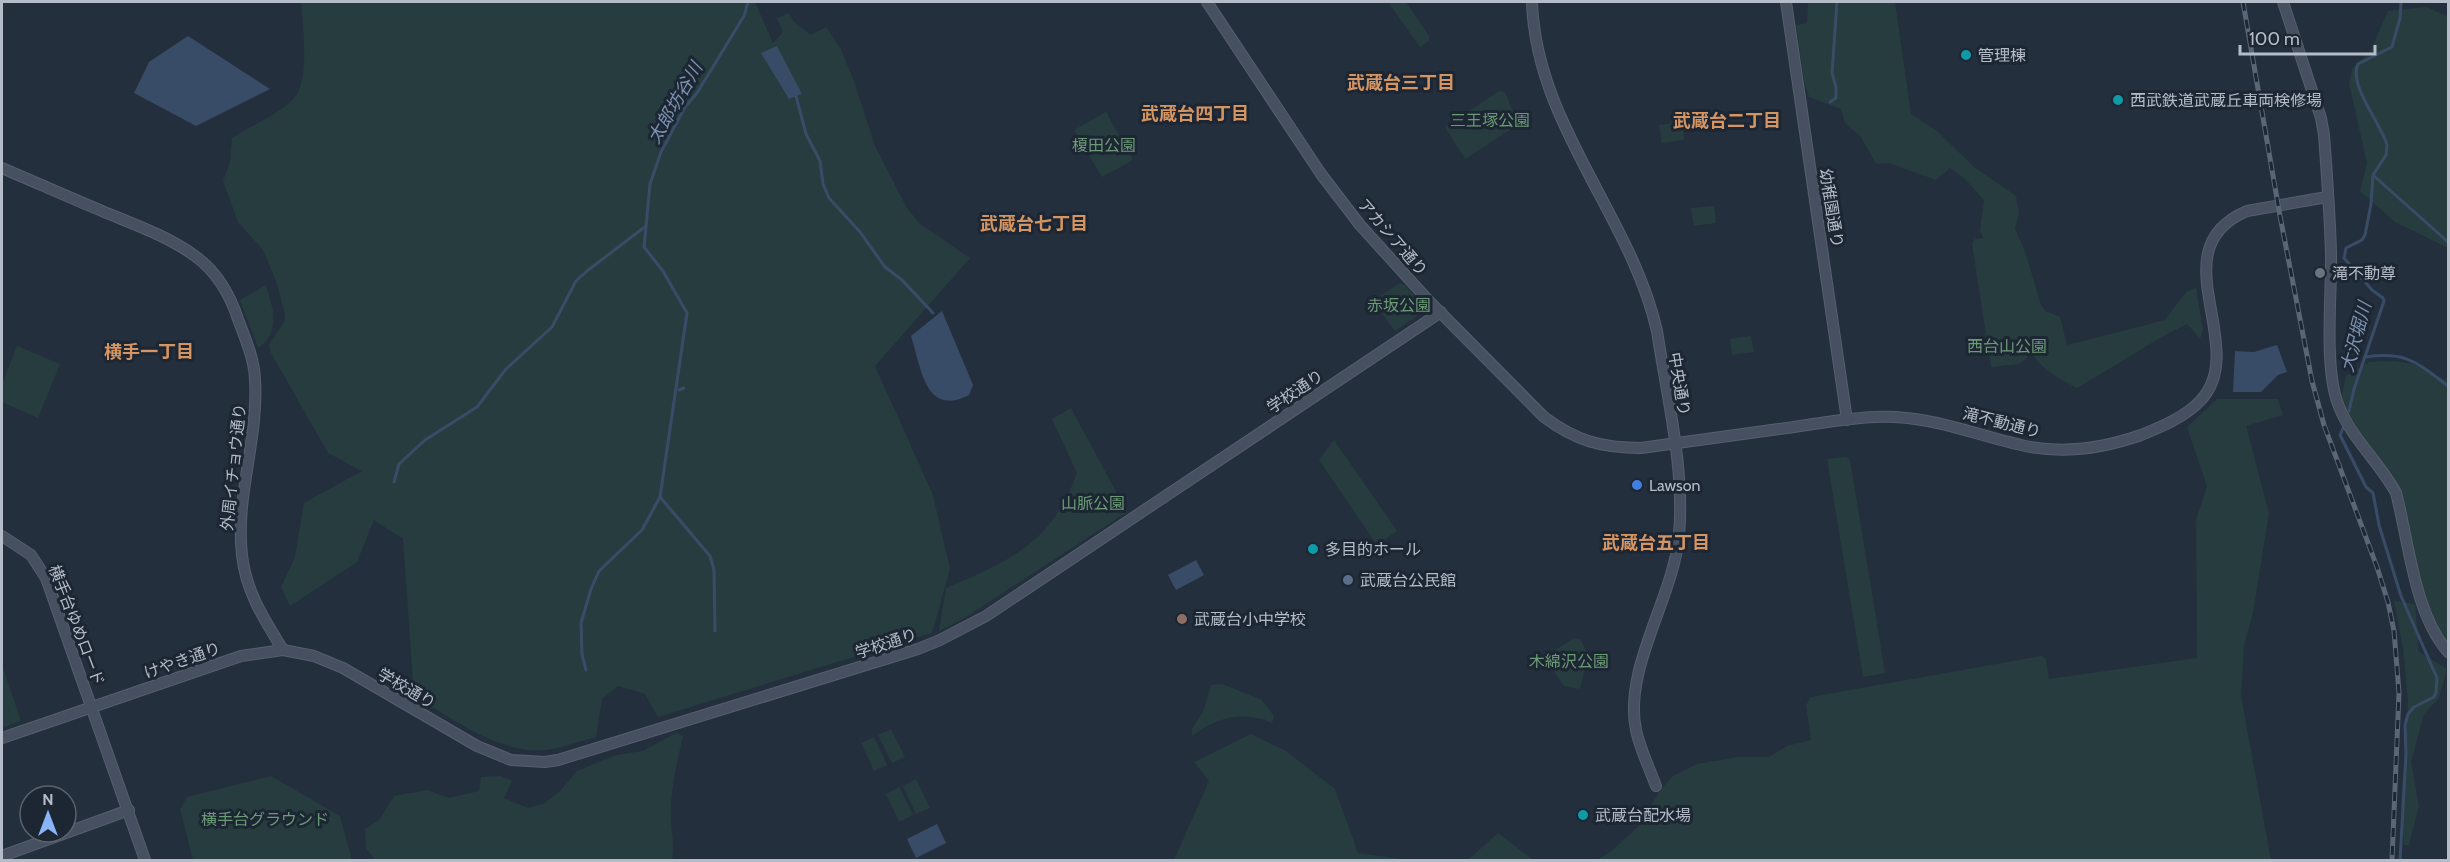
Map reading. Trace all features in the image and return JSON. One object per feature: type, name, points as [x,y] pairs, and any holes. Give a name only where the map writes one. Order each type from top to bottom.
[{"type":"street","name":"アカシア通り","points":[[1208,2],[1336,194],[1360,225],[1522,396],[1560,429],[1589,443],[1617,448],[1674,444]]},
{"type":"street","name":"中央通り","points":[[1532,2],[1535,32],[1546,74],[1566,132],[1636,267],[1652,310],[1674,444],[1681,495],[1679,539],[1674,563],[1638,678],[1634,704],[1636,730],[1656,786]]},
{"type":"street","name":"幼稚園通り","points":[[1786,2],[1847,420]]},
{"type":"street","points":[[2283,2],[2325,135],[2331,254],[2332,374],[2339,408],[2350,428],[2388,478],[2396,493],[2422,602],[2448,652]]},
{"type":"street","name":"外周イチョウ通り","points":[[2,168],[170,240],[197,257],[222,285],[233,305],[250,353],[255,379],[256,412],[240,514],[242,557],[246,580],[254,602],[283,650]]},
{"type":"street","name":"滝不動通り","points":[[1674,444],[1875,417],[1927,419],[2026,446],[2051,449],[2092,448],[2122,442],[2177,418],[2200,402],[2210,388],[2215,375],[2216,345],[2205,270],[2210,249],[2219,231],[2236,216],[2247,211],[2327,196]]},
{"type":"street","name":"学校通り","points":[[283,650],[314,656],[343,668],[477,746],[511,760],[545,762],[558,760],[918,649],[961,630],[1073,559],[1441,312]]},
{"type":"street","name":"横手台ゆめロード","points":[[2,536],[31,555],[46,578],[145,861]]},
{"type":"street","name":"けやき通り","points":[[2,738],[241,656],[256,652],[283,650]]},
{"type":"street","points":[[2,856],[129,810]]},
{"type":"green space","points":[[301,2],[755,2],[773,43],[783,32],[777,18],[789,13],[794,22],[811,35],[826,27],[841,49],[875,146],[907,208],[919,223],[970,258],[875,366],[933,495],[950,569],[932,633],[658,717],[645,694],[618,686],[602,699],[596,737],[552,749],[529,750],[494,741],[460,724],[414,696],[403,539],[374,520],[357,562],[290,606],[281,587],[295,557],[304,503],[362,471],[328,453],[270,351],[269,345],[284,322],[285,314],[276,281],[263,250],[238,222],[223,181],[230,162],[232,138],[285,106],[297,94],[301,85],[304,36]]},
{"type":"green space","points":[[1388,2],[1406,2],[1429,36],[1429,41],[1420,47]]},
{"type":"green space","name":"西台山公園","points":[[1808,2],[1895,2],[1911,114],[1937,131],[1974,167],[2016,196],[2019,213],[2015,229],[2025,251],[2041,305],[2046,311],[2060,317],[2067,345],[2165,320],[2186,292],[2196,288],[2203,330],[2200,339],[2187,324],[2077,388],[2052,374],[2032,354],[2019,364],[1991,367],[1972,243],[1975,239],[1983,238],[1980,231],[1984,200],[1964,178],[1950,168],[1936,180],[1889,163],[1876,164],[1861,137],[1845,123],[1841,109],[1809,97],[1804,81],[1796,25],[1807,23]]},
{"type":"green space","points":[[2427,7],[2448,17],[2448,248],[2395,222],[2360,191],[2367,163],[2349,84],[2352,69],[2371,50],[2388,11]]},
{"type":"green space","name":"三王塚公園","points":[[1499,91],[1505,92],[1517,121],[1516,126],[1465,159],[1445,127]]},
{"type":"green space","name":"榎田公園","points":[[1106,112],[1133,160],[1102,177],[1074,130]]},
{"type":"green space","points":[[1682,122],[1684,140],[1662,143],[1659,125]]},
{"type":"green space","points":[[1714,206],[1716,223],[1694,226],[1691,208]]},
{"type":"green space","name":"赤坂公園","points":[[1400,283],[1405,285],[1422,304],[1422,312],[1395,331],[1376,305],[1377,298]]},
{"type":"green space","points":[[266,285],[274,318],[267,340],[258,348],[240,300]]},
{"type":"green space","points":[[1751,336],[1754,352],[1732,355],[1730,339]]},
{"type":"green space","points":[[17,346],[60,364],[38,418],[2,402],[2,384]]},
{"type":"green space","points":[[2395,361],[2413,364],[2448,381],[2448,652],[2432,625],[2396,493],[2339,408],[2346,376],[2369,362]]},
{"type":"green space","points":[[2217,399],[2278,399],[2283,415],[2246,426],[2269,513],[2253,613],[2244,645],[2241,696],[2271,860],[1597,860],[1610,852],[1638,827],[1661,789],[1673,776],[1697,764],[1738,757],[1769,757],[1787,746],[1811,740],[1806,705],[1811,697],[2041,656],[2046,659],[2049,679],[2197,658],[2196,520],[2207,486],[2187,427]]},
{"type":"green space","name":"山脈公園","points":[[1071,408],[1127,512],[966,617],[939,631],[946,588],[990,568],[1026,547],[1055,517],[1067,497],[1077,473],[1052,419]]},
{"type":"green space","points":[[1334,440],[1397,531],[1377,545],[1319,460]]},
{"type":"green space","points":[[1846,457],[1850,460],[1885,673],[1863,677],[1827,459]]},
{"type":"green space","points":[[2394,601],[2415,604],[2419,652],[2447,669],[2439,698],[2424,714],[2411,762],[2419,806],[2409,845],[2404,845],[2401,806],[2408,701],[2403,648]]},
{"type":"green space","name":"木綿沢公園","points":[[1574,638],[1580,639],[1588,655],[1580,689],[1564,686],[1544,657]]},
{"type":"green space","points":[[2,665],[21,721],[2,728]]},
{"type":"green space","points":[[1222,684],[1262,700],[1274,716],[1272,723],[1251,717],[1230,718],[1210,725],[1192,736],[1192,729],[1203,712],[1211,685]]},
{"type":"green space","points":[[891,729],[905,757],[892,763],[878,735]]},
{"type":"green space","points":[[676,733],[683,736],[674,777],[671,807],[672,860],[375,860],[366,848],[365,829],[380,819],[394,796],[427,790],[449,798],[479,791],[481,777],[501,776],[512,781],[504,798],[528,808],[545,803],[561,790],[577,771],[616,755],[643,751]]},
{"type":"green space","points":[[1251,734],[1286,751],[1335,789],[1358,853],[1409,860],[1174,860],[1209,781],[1194,762]]},
{"type":"green space","points":[[874,737],[887,765],[874,771],[861,743]]},
{"type":"green space","name":"横手台グラウンド","points":[[271,776],[340,816],[352,860],[193,860],[180,809],[187,797]]},
{"type":"green space","points":[[916,779],[930,808],[916,814],[903,786]]},
{"type":"green space","points":[[899,787],[913,815],[899,822],[886,794]]},
{"type":"green space","points":[[1498,833],[1532,859],[1536,860],[1468,860]]},
{"type":"water","points":[[188,36],[270,89],[196,126],[134,93],[149,62]]},
{"type":"water","points":[[777,46],[802,94],[789,99],[761,53]]},
{"type":"water","points":[[942,311],[973,385],[969,395],[954,400],[943,400],[934,395],[927,386],[911,336]]},
{"type":"water","points":[[2277,345],[2287,372],[2278,375],[2261,392],[2233,392],[2235,351],[2254,352]]},
{"type":"water","points":[[1196,560],[1204,575],[1176,590],[1168,575]]},
{"type":"water","points":[[937,824],[946,843],[916,858],[907,839]]},
{"type":"waterway","name":"太郎坊谷川","points":[[586,670],[582,654],[581,623],[591,589],[599,571],[642,530],[660,497],[687,313],[663,271],[644,247],[650,184],[661,152],[685,107],[697,93],[744,16],[748,2]]},
{"type":"waterway","points":[[1830,102],[1836,98],[1832,73],[1837,2]]},
{"type":"waterway","name":"大沢堀川","points":[[2349,411],[2354,389],[2384,301],[2344,258],[2346,248],[2362,240],[2365,235],[2371,204],[2373,175],[2386,155],[2387,145],[2361,93],[2356,73],[2358,64],[2392,47],[2400,18],[2401,2]]},
{"type":"waterway","points":[[796,96],[806,134],[820,161],[823,184],[829,198],[860,232],[885,267],[902,280],[933,313]]},
{"type":"waterway","points":[[2374,176],[2448,242]]},
{"type":"waterway","points":[[394,482],[399,464],[425,440],[477,407],[506,369],[552,327],[576,281],[646,226]]},
{"type":"waterway","points":[[2366,357],[2402,357],[2419,365],[2448,386]]},
{"type":"waterway","points":[[679,390],[684,388]]},
{"type":"waterway","name":"大沢堀川","points":[[2343,428],[2340,435],[2366,487],[2373,493],[2379,525],[2401,596],[2437,678],[2434,697],[2414,707],[2408,714],[2405,725],[2406,755],[2400,860]]},
{"type":"waterway","points":[[660,497],[710,556],[714,570],[715,631]]},
{"type":"railway","points":[[2243,2],[2280,216],[2312,381],[2324,425],[2377,567],[2394,631],[2399,693],[2392,860]]},
{"type":"place","name":"管理棟","points":[[1966,55]]},
{"type":"place","name":"西武鉄道武蔵丘車両検修場","points":[[2118,100]]},
{"type":"place","name":"滝不動尊","points":[[2320,273]]},
{"type":"place","name":"Lawson","points":[[1637,485]]},
{"type":"place","name":"多目的ホール","points":[[1313,549]]},
{"type":"place","name":"武蔵台公民館","points":[[1348,580]]},
{"type":"place","name":"武蔵台小中学校","points":[[1182,619]]},
{"type":"place","name":"武蔵台配水場","points":[[1583,815]]},
{"type":"district","name":"武蔵台三丁目","points":[[1401,83]]},
{"type":"district","name":"武蔵台四丁目","points":[[1195,114]]},
{"type":"district","name":"武蔵台二丁目","points":[[1727,121]]},
{"type":"district","name":"武蔵台七丁目","points":[[1034,224]]},
{"type":"district","name":"横手一丁目","points":[[149,352]]},
{"type":"district","name":"武蔵台五丁目","points":[[1656,543]]}]
